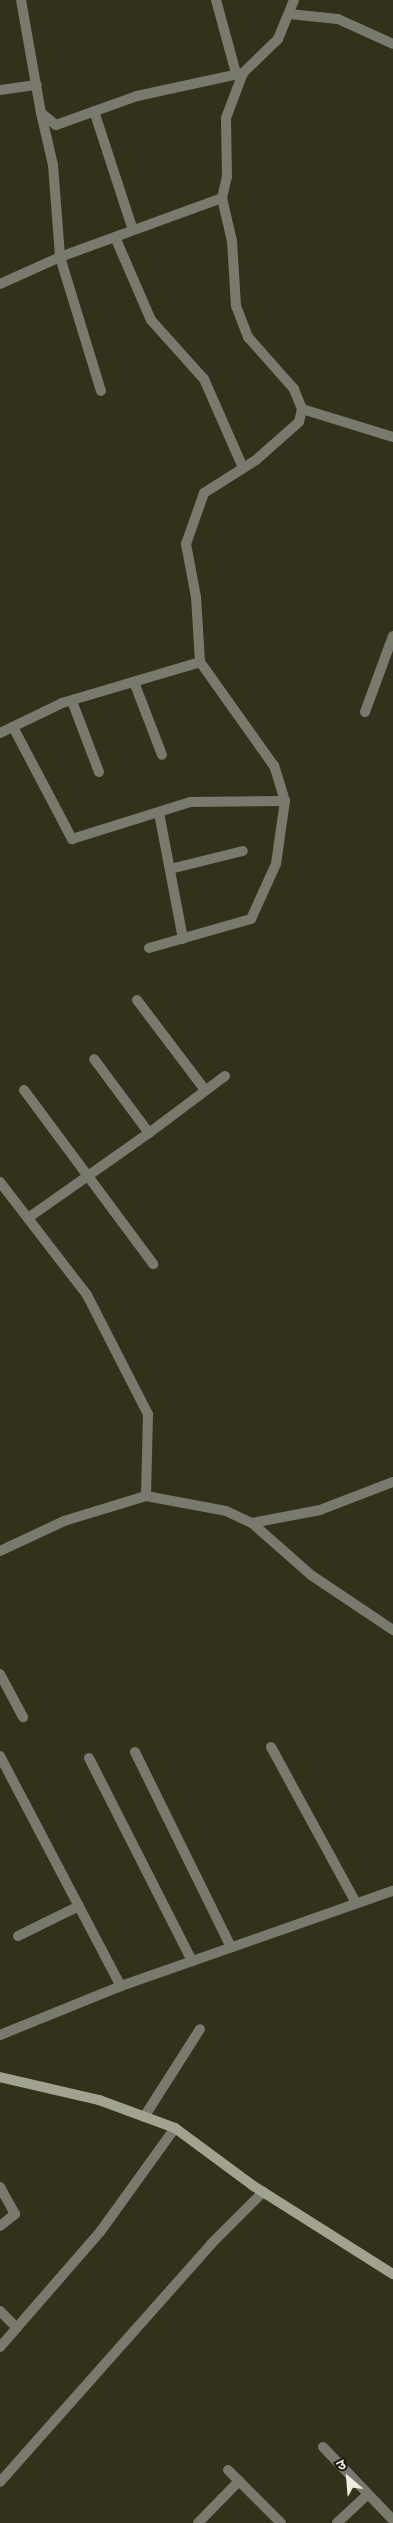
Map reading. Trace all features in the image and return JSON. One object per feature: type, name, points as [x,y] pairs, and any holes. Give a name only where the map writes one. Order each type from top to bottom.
[{"type":"street","points":[[22,0],[41,113],[53,165],[60,257],[101,390]]},
{"type":"street","points":[[149,948],[251,919],[276,864],[285,801],[274,766],[200,662],[196,596],[186,544],[204,493],[285,438],[299,422],[302,409],[294,389],[248,337],[236,306],[232,241],[222,198],[227,177],[226,118],[239,73],[216,0]]},
{"type":"street","points":[[41,113],[56,125],[137,96],[239,73],[278,39],[294,0]]},
{"type":"street","points":[[289,14],[338,19],[393,44]]},
{"type":"street","points":[[0,90],[37,84]]},
{"type":"street","points":[[94,111],[133,230]]},
{"type":"street","points":[[0,284],[60,257],[222,198]]},
{"type":"street","points":[[115,237],[151,320],[204,379],[243,468]]},
{"type":"street","points":[[302,409],[393,437]]},
{"type":"street","points":[[366,712],[393,636]]},
{"type":"street","points":[[0,733],[72,701],[200,662]]},
{"type":"street","points":[[134,682],[162,755]]},
{"type":"street","points":[[72,701],[99,772]]},
{"type":"street","points":[[13,727],[72,839],[190,802],[285,801]]},
{"type":"street","points":[[159,813],[183,939]]},
{"type":"street","points":[[170,869],[243,851]]},
{"type":"street","points":[[137,1000],[206,1090]]},
{"type":"street","points":[[94,1059],[149,1132]]},
{"type":"street","points":[[28,1218],[225,1076]]},
{"type":"street","points":[[24,1090],[153,1264]]},
{"type":"street","points":[[0,1182],[87,1295],[148,1414],[146,1496]]},
{"type":"street","points":[[252,1523],[320,1510],[393,1482]]},
{"type":"street","points":[[0,1552],[64,1521],[146,1496],[226,1511],[252,1523],[311,1575],[393,1630]]},
{"type":"street","points":[[0,1674],[23,1717]]},
{"type":"street","points":[[271,1747],[356,1903]]},
{"type":"street","points":[[135,1752],[231,1947]]},
{"type":"street","points":[[0,1756],[121,1986]]},
{"type":"street","points":[[89,1758],[192,1961]]},
{"type":"street","points":[[0,2035],[121,1986],[393,1891]]},
{"type":"street","points":[[18,1936],[79,1906]]},
{"type":"street","points":[[144,2117],[200,2029]]},
{"type":"street","points":[[0,2077],[99,2100],[175,2128],[263,2192],[393,2274]]},
{"type":"street","points":[[0,2347],[100,2232],[175,2128]]},
{"type":"street","points":[[0,2188],[15,2214],[0,2226]]},
{"type":"street","points":[[0,2482],[211,2244],[263,2192]]},
{"type":"street","points":[[0,2311],[17,2328]]},
{"type":"street","points":[[323,2447],[393,2520]]},
{"type":"street","points":[[228,2470],[281,2523]]},
{"type":"street","points":[[198,2523],[239,2481]]},
{"type":"street","points":[[337,2523],[368,2494]]}]
